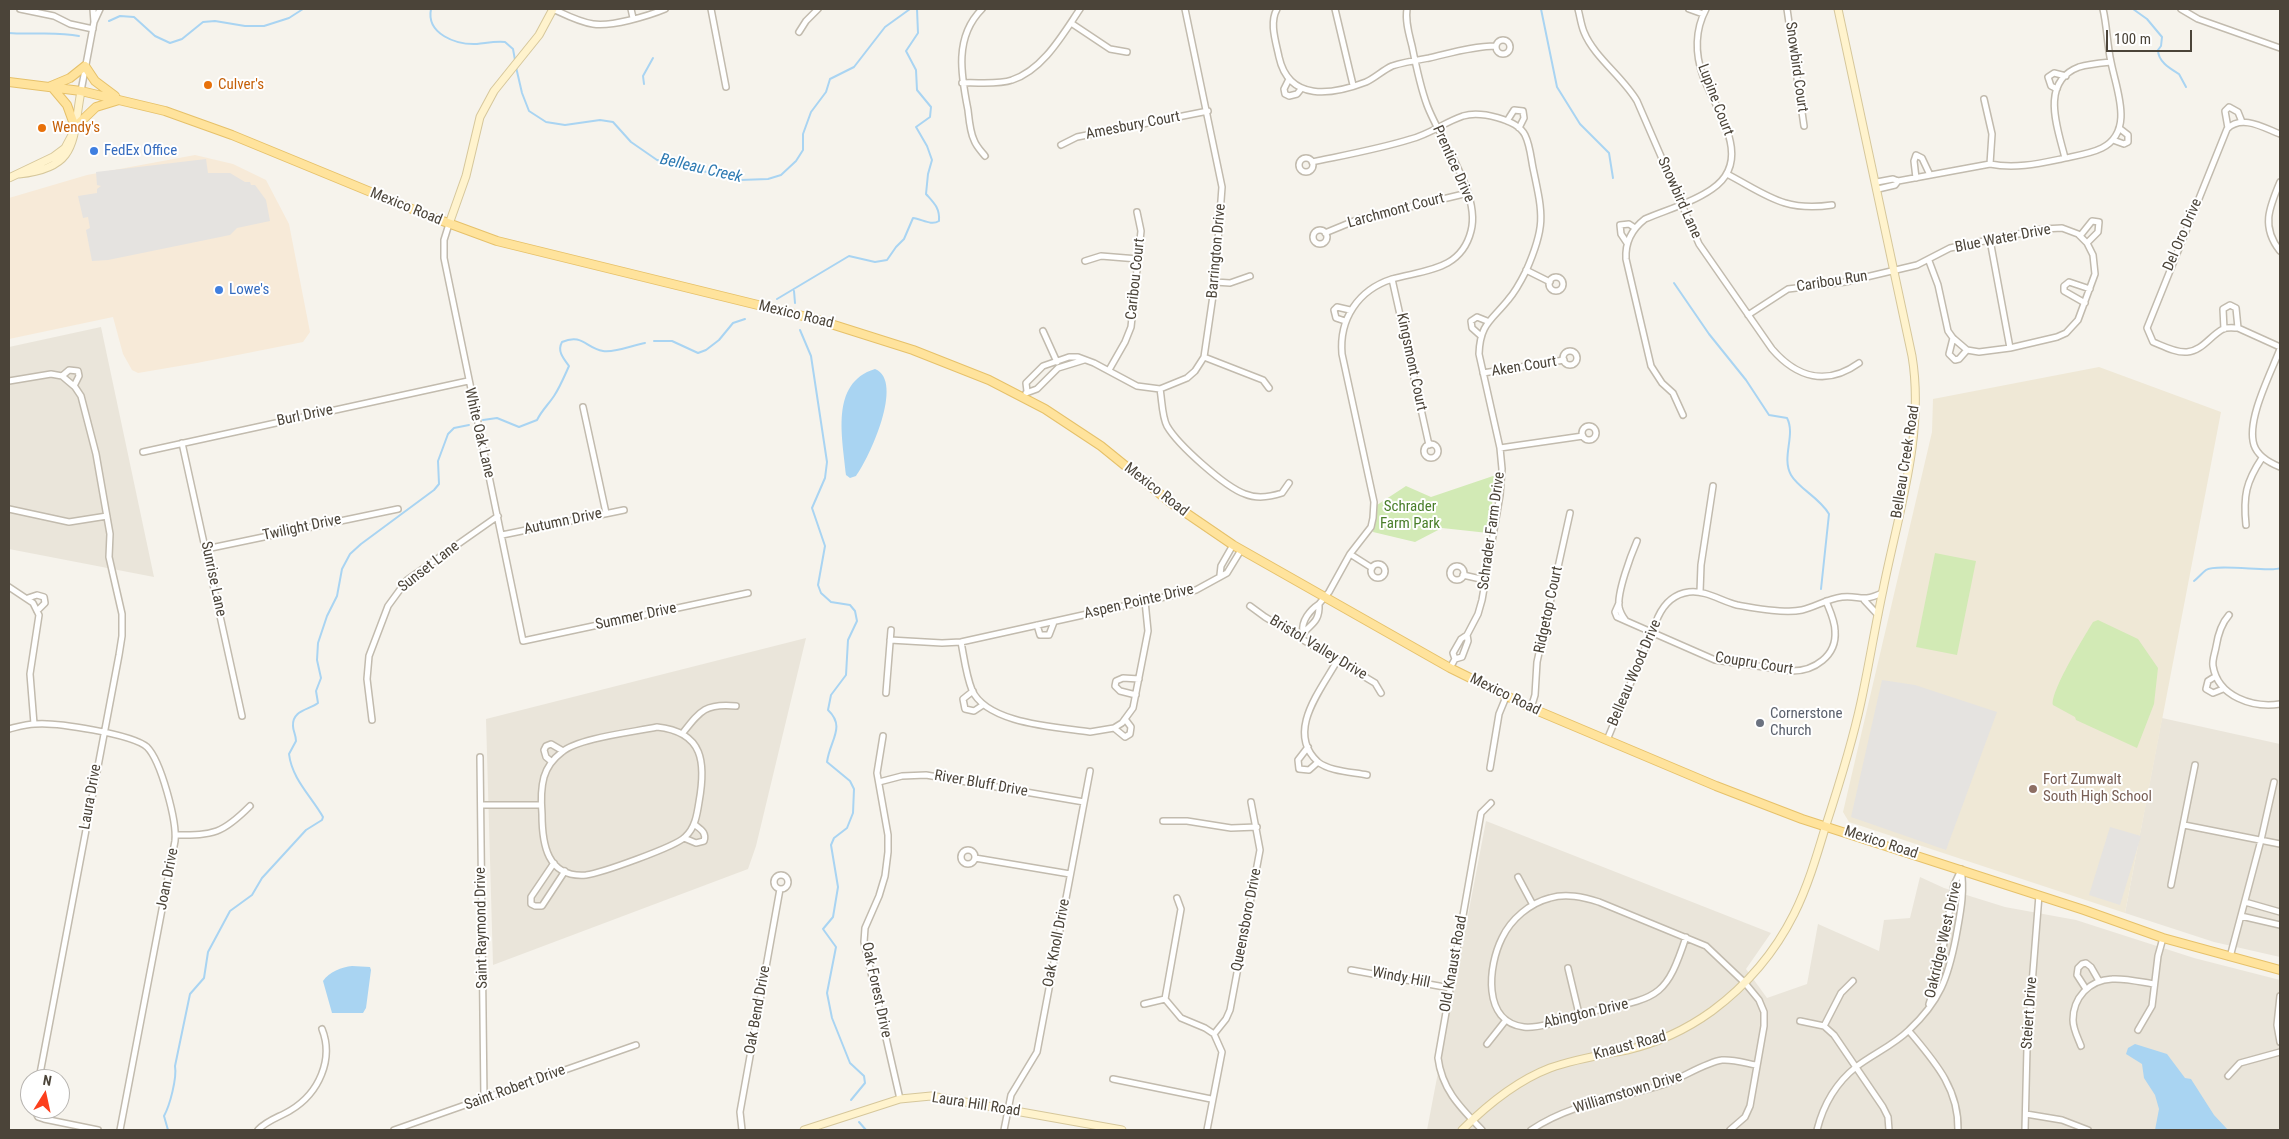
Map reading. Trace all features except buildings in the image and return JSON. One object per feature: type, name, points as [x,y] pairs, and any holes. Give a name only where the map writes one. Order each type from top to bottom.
[{"type":"main road","points":[[449,224],[466,176],[478,122],[494,91],[539,35],[553,9]]},
{"type":"main road","name":"Belleau Creek Road","points":[[1826,826],[1861,704],[1910,459],[1917,404],[1912,356],[1838,9]]},
{"type":"main road","points":[[74,130],[68,105],[51,86],[70,78],[86,66],[103,89],[121,99]]},
{"type":"main road","name":"Mexico Road","points":[[9,82],[81,91],[121,99],[166,112],[219,130],[449,224],[527,249],[847,328],[921,353],[1025,394],[1074,427],[1170,502],[1232,545],[1322,601],[1506,697],[1733,793],[1826,826],[2039,895],[2163,938],[2230,958],[2280,970]]},
{"type":"main road","points":[[9,178],[47,168],[61,160],[74,143],[74,130],[81,91]]},
{"type":"main road","points":[[74,130],[96,107],[121,99]]},
{"type":"main road","name":"Knaust Road","points":[[1462,1130],[1504,1094],[1548,1069],[1575,1060],[1642,1046],[1685,1028],[1709,1013],[1745,983],[1774,948],[1794,914],[1808,881],[1826,826]]},
{"type":"main road","name":"Laura Hill Road","points":[[807,1130],[900,1099],[942,1097],[1122,1130]]},
{"type":"street","points":[[20,9],[54,16],[70,24],[93,29]]},
{"type":"street","points":[[81,91],[93,29],[93,9]]},
{"type":"street","points":[[94,22],[100,9]]},
{"type":"street","points":[[553,9],[593,24],[633,18],[665,9]]},
{"type":"street","points":[[631,9],[633,18]]},
{"type":"street","points":[[711,9],[726,87]]},
{"type":"street","points":[[799,32],[806,21],[818,9]]},
{"type":"street","points":[[982,9],[975,16],[966,33],[960,55],[962,83],[974,140],[985,156]]},
{"type":"street","points":[[962,83],[1011,81],[1026,74],[1040,62],[1080,9]]},
{"type":"street","name":"Barrington Drive","points":[[1160,389],[1187,378],[1195,371],[1204,357],[1215,282],[1222,187],[1208,111],[1185,9]]},
{"type":"street","points":[[1275,9],[1273,20],[1274,32],[1281,65],[1289,79],[1301,89],[1325,92],[1368,82],[1391,66],[1479,47],[1496,46]]},
{"type":"street","points":[[1335,9],[1353,85]]},
{"type":"street","name":"Prentice Drive","points":[[1302,635],[1310,629],[1320,612],[1322,601],[1350,554],[1371,527],[1374,518],[1374,502],[1342,354],[1341,342],[1345,322],[1350,310],[1378,285],[1392,279],[1436,270],[1448,263],[1462,250],[1471,232],[1472,203],[1436,128],[1427,104],[1415,61],[1408,25],[1408,9]]},
{"type":"street","name":"Snowbird Lane","points":[[1578,9],[1584,33],[1591,44],[1628,87],[1637,101],[1680,204],[1699,244],[1781,360],[1804,373],[1818,377],[1833,377],[1846,372],[1859,363]]},
{"type":"street","points":[[1689,9],[1704,11]]},
{"type":"street","name":"Snowbird Court","points":[[1786,9],[1804,126]]},
{"type":"street","points":[[1877,186],[1893,179],[1898,181],[1990,164],[2021,166],[2065,158],[2095,151],[2113,140],[2122,121],[2121,105],[2111,62],[2103,9]]},
{"type":"street","points":[[2181,9],[2198,18],[2280,48]]},
{"type":"street","name":"Lupine Court","points":[[1704,11],[1697,43],[1699,60],[1703,75],[1731,141],[1731,162],[1727,174]]},
{"type":"street","points":[[1071,23],[1110,49],[1127,52]]},
{"type":"street","points":[[2065,158],[2053,107],[2057,89],[2066,76],[2079,67],[2111,62]]},
{"type":"street","points":[[2057,89],[2051,86],[2048,77],[2054,73],[2066,76]]},
{"type":"street","points":[[1289,79],[1284,89],[1285,94],[1289,96],[1294,95],[1301,89]]},
{"type":"street","points":[[1984,99],[1992,134],[1990,164]]},
{"type":"street","name":"Del Oro Drive","points":[[2224,329],[2197,349],[2187,352],[2176,351],[2153,342],[2147,328],[2149,318],[2228,128],[2225,111],[2229,107],[2238,112],[2242,122],[2252,123],[2280,134]]},
{"type":"street","name":"Schrader Farm Drive","points":[[1450,668],[1455,659],[1462,656],[1468,641],[1467,635],[1478,614],[1502,481],[1500,448],[1479,354],[1482,336],[1487,321],[1512,295],[1526,270],[1540,237],[1542,222],[1528,142],[1525,134],[1519,128],[1524,118],[1523,111],[1514,110],[1507,121]]},
{"type":"street","name":"Amesbury Court","points":[[1061,145],[1077,137],[1208,111]]},
{"type":"street","points":[[1312,162],[1411,139],[1470,114],[1507,121],[1519,128]]},
{"type":"street","points":[[2228,128],[2235,123],[2242,122]]},
{"type":"street","points":[[2113,140],[2124,144],[2128,142],[2128,135],[2119,128]]},
{"type":"street","points":[[1916,178],[1914,161],[1916,155],[1922,158],[1930,175]]},
{"type":"street","points":[[1683,414],[1673,392],[1662,383],[1650,366],[1626,259],[1627,243],[1635,228],[1645,219],[1712,189],[1727,174],[1790,206],[1812,208],[1832,205]]},
{"type":"street","points":[[2280,182],[2268,218],[2268,228],[2270,237],[2280,250]]},
{"type":"street","name":"Larchmont Court","points":[[1325,233],[1358,219],[1468,193]]},
{"type":"street","name":"Caribou Court","points":[[1109,370],[1131,327],[1141,231],[1137,212]]},
{"type":"street","points":[[1929,261],[1938,285],[1945,322],[1953,338],[1967,350],[1989,351],[2058,338],[2066,333],[2078,320],[2095,274],[2093,255],[2080,236],[2092,221],[2099,222],[2098,232],[2087,244]]},
{"type":"street","name":"White Oak Lane","points":[[449,224],[444,240],[444,258],[523,641]]},
{"type":"street","points":[[1627,243],[1621,234],[1620,225],[1629,224],[1635,228]]},
{"type":"street","name":"Blue Water Drive","points":[[1894,270],[1929,261],[1943,250],[2052,228],[2072,231],[2080,236]]},
{"type":"street","points":[[1990,240],[2010,348]]},
{"type":"street","points":[[1086,261],[1100,256],[1138,259]]},
{"type":"street","points":[[1526,270],[1550,282]]},
{"type":"street","name":"Caribou Run","points":[[1748,315],[1788,289],[1845,282],[1894,270]]},
{"type":"street","points":[[1215,282],[1230,283],[1250,276]]},
{"type":"street","name":"Kingsmont Court","points":[[1392,279],[1429,445]]},
{"type":"street","points":[[2085,302],[2064,292],[2064,286],[2069,282],[2090,288]]},
{"type":"street","points":[[2235,328],[2236,308],[2230,305],[2223,309],[2224,329],[2235,328],[2280,348],[2252,428],[2254,446],[2262,458],[2280,467]]},
{"type":"street","name":"Prentice Drive","points":[[1345,322],[1336,318],[1334,310],[1342,306],[1350,310]]},
{"type":"street","name":"Schrader Farm Drive","points":[[1482,336],[1472,328],[1471,321],[1477,317],[1487,321]]},
{"type":"street","points":[[1043,331],[1059,367]]},
{"type":"street","points":[[1953,338],[1949,354],[1951,357],[1955,360],[1959,359],[1967,350]]},
{"type":"street","points":[[1084,360],[1059,367],[1050,373],[1037,389],[1025,394],[1026,383],[1042,366],[1069,356],[1084,360],[1109,370],[1138,386],[1160,389],[1166,425],[1184,448],[1224,481],[1244,494],[1264,498],[1282,493],[1289,482]]},
{"type":"street","points":[[1204,357],[1262,380],[1269,388]]},
{"type":"street","name":"Aken Court","points":[[1483,373],[1564,360]]},
{"type":"street","name":"Laura Drive","points":[[41,1069],[119,655],[122,625],[109,557],[110,534],[96,454],[81,396],[74,386],[79,376],[78,371],[69,370],[62,376]]},
{"type":"street","points":[[9,381],[39,374],[51,374],[62,376],[74,386]]},
{"type":"street","name":"Burl Drive","points":[[143,452],[468,381]]},
{"type":"street","points":[[583,407],[606,513]]},
{"type":"street","points":[[1500,448],[1583,436]]},
{"type":"street","name":"Sunrise Lane","points":[[182,443],[242,716]]},
{"type":"street","points":[[2246,525],[2244,504],[2246,487],[2253,471],[2262,458]]},
{"type":"street","points":[[1713,486],[1701,565],[1700,592],[1736,604],[1790,612],[1803,610],[1844,597],[1864,600],[1882,593]]},
{"type":"street","points":[[9,509],[69,522],[107,516]]},
{"type":"street","name":"Twilight Drive","points":[[206,549],[398,509]]},
{"type":"street","name":"Autumn Drive","points":[[502,535],[624,510]]},
{"type":"street","name":"Ridgetop Court","points":[[1531,708],[1535,695],[1537,662],[1570,513]]},
{"type":"street","name":"Sunset Lane","points":[[372,720],[367,679],[369,656],[382,618],[394,595],[408,580],[498,516]]},
{"type":"street","name":"Coupru Court","points":[[1638,541],[1630,557],[1619,603],[1620,610],[1626,621],[1724,662],[1801,671],[1819,664],[1831,649],[1836,633],[1826,602]]},
{"type":"street","points":[[1220,575],[1221,566],[1232,545]]},
{"type":"street","name":"Aspen Pointe Drive","points":[[890,640],[942,644],[961,642],[1196,590],[1227,572],[1241,550]]},
{"type":"street","points":[[1350,554],[1372,568]]},
{"type":"street","points":[[1463,575],[1485,580]]},
{"type":"street","points":[[9,588],[33,602],[40,620],[30,682],[34,724]]},
{"type":"street","name":"Belleau Wood Drive","points":[[1607,740],[1663,607],[1679,595],[1700,592]]},
{"type":"street","name":"Summer Drive","points":[[523,641],[748,593]]},
{"type":"street","points":[[28,598],[37,595],[44,597],[45,604],[37,611]]},
{"type":"street","points":[[1864,600],[1878,615]]},
{"type":"street","points":[[961,642],[973,692],[983,705],[998,714],[1017,720],[1090,732],[1114,728],[1125,719],[1133,708],[1148,631],[1145,601]]},
{"type":"street","name":"Prentice Drive","points":[[1302,635],[1302,626],[1311,609],[1322,601]]},
{"type":"street","name":"Bristol Valley Drive","points":[[1250,606],[1302,635],[1337,661],[1376,682],[1381,693]]},
{"type":"street","points":[[2229,615],[2222,624],[2212,664],[2223,689],[2244,701],[2261,705],[2280,704]]},
{"type":"street","name":"Aspen Pointe Drive","points":[[1037,625],[1040,635],[1049,635],[1054,622]]},
{"type":"street","points":[[886,693],[891,630]]},
{"type":"street","points":[[1337,661],[1307,715],[1304,731],[1308,748],[1318,762],[1328,767],[1366,775]]},
{"type":"street","points":[[2216,676],[2208,682],[2206,689],[2213,693],[2223,689]]},
{"type":"street","points":[[1136,695],[1120,692],[1115,686],[1116,681],[1119,679],[1139,679]]},
{"type":"street","points":[[973,692],[963,699],[965,709],[974,710],[983,705]]},
{"type":"street","points":[[1490,768],[1499,714],[1506,697]]},
{"type":"street","points":[[682,734],[697,715],[706,708],[720,704],[736,706]]},
{"type":"street","points":[[1114,728],[1125,737],[1130,734],[1131,727],[1125,719]]},
{"type":"street","name":"Joan Drive","points":[[9,729],[34,724],[54,724],[131,738],[150,750],[169,798],[176,836],[121,1130]]},
{"type":"street","points":[[657,727],[670,728],[682,734],[694,745],[703,767],[703,778],[694,824],[684,838],[671,847],[589,874],[574,874],[565,871],[554,863],[545,850],[542,838],[541,805],[544,776],[552,762],[563,751],[582,742],[657,727]]},
{"type":"street","name":"Oak Forest Drive","points":[[883,736],[878,766],[888,835],[888,852],[885,876],[879,896],[865,928],[864,942],[900,1099]]},
{"type":"street","points":[[552,762],[546,757],[544,750],[546,746],[551,744],[563,751]]},
{"type":"street","points":[[1308,748],[1298,760],[1299,769],[1309,770],[1318,762]]},
{"type":"street","name":"Saint Raymond Drive","points":[[480,757],[484,1099]]},
{"type":"street","points":[[2171,885],[2195,765]]},
{"type":"street","name":"Oak Knoll Drive","points":[[1004,1130],[1015,1085],[1030,1066],[1037,1052],[1090,771]]},
{"type":"street","name":"River Bluff Drive","points":[[879,782],[902,776],[926,775],[1084,802]]},
{"type":"street","points":[[2230,958],[2274,782]]},
{"type":"street","name":"Queensboro Drive","points":[[1214,1034],[1226,1019],[1230,1010],[1260,850],[1251,802]]},
{"type":"street","name":"Old Knaust Road","points":[[1482,1130],[1454,1101],[1440,1073],[1439,1050],[1481,813],[1491,803]]},
{"type":"street","points":[[480,805],[541,805]]},
{"type":"street","points":[[176,836],[205,835],[219,832],[237,819],[250,806]]},
{"type":"street","points":[[1163,821],[1187,820],[1231,828],[1257,826]]},
{"type":"street","points":[[684,838],[696,843],[704,841],[703,832],[694,824]]},
{"type":"street","points":[[2184,825],[2280,844]]},
{"type":"street","points":[[975,858],[1070,874]]},
{"type":"street","points":[[554,863],[531,897],[531,904],[542,906],[565,871]]},
{"type":"street","name":"Oakridge West Drive","points":[[1928,1007],[1938,977],[1954,885],[1961,870]]},
{"type":"street","name":"Oakridge West Drive","points":[[1817,1130],[1832,1093],[1856,1067],[1909,1031],[1942,989],[1950,969],[1963,898],[1964,885],[1961,870]]},
{"type":"street","points":[[1518,877],[1533,905]]},
{"type":"street","name":"Oak Bend Drive","points":[[742,1130],[740,1112],[780,889]]},
{"type":"street","name":"Steiert Drive","points":[[2025,1130],[2028,1048],[2039,895]]},
{"type":"street","points":[[1487,1044],[1506,1020],[1498,1010],[1491,992],[1498,949],[1502,938],[1514,921],[1533,905],[1551,897],[1584,898],[1706,946],[1745,983],[1759,1000],[1764,1012],[1764,1026],[1748,1112],[1738,1126],[1730,1130]]},
{"type":"street","points":[[1177,898],[1182,909],[1165,998],[1180,1018],[1205,1028],[1214,1034],[1222,1052],[1206,1130]]},
{"type":"street","points":[[2245,902],[2280,912]]},
{"type":"street","points":[[2241,916],[2280,925]]},
{"type":"street","name":"Abington Drive","points":[[1506,1020],[1525,1027],[1538,1026],[1579,1014],[1642,1001],[1659,991],[1676,968],[1686,937]]},
{"type":"street","points":[[2138,1030],[2152,1006],[2154,984],[2163,938]]},
{"type":"street","points":[[2086,989],[2077,975],[2078,968],[2082,964],[2086,963],[2091,966],[2099,981]]},
{"type":"street","points":[[1568,968],[1579,1014]]},
{"type":"street","name":"Windy Hill","points":[[1351,970],[1450,988]]},
{"type":"street","points":[[2081,1046],[2073,1022],[2076,1005],[2086,989],[2099,981],[2113,978],[2154,984]]},
{"type":"street","points":[[1824,1026],[1841,993],[1853,981]]},
{"type":"street","points":[[2280,996],[2277,1025],[2280,1042]]},
{"type":"street","points":[[1144,1004],[1165,998]]},
{"type":"street","points":[[1800,1021],[1824,1026],[1843,1046],[1883,1106],[1888,1117],[1889,1130]]},
{"type":"street","points":[[258,1130],[268,1121],[300,1104],[316,1084],[326,1062],[328,1049],[322,1029]]},
{"type":"street","points":[[1909,1031],[1939,1067],[1948,1082],[1956,1103],[1958,1130]]},
{"type":"street","name":"Saint Robert Drive","points":[[394,1130],[636,1045]]},
{"type":"street","points":[[2228,1076],[2240,1063],[2280,1052]]},
{"type":"street","name":"Williamstown Drive","points":[[1531,1130],[1557,1115],[1584,1104],[1637,1093],[1667,1083],[1718,1061],[1730,1060],[1756,1065]]},
{"type":"street","points":[[1113,1079],[1212,1099]]},
{"type":"street","points":[[2026,1114],[2062,1120],[2088,1130]]},
{"type":"street","points":[[44,1119],[75,1128],[98,1130]]},
{"type":"shaded area","points":[[195,155],[233,164],[266,180],[289,224],[310,332],[303,342],[138,373],[132,370],[123,354],[113,317],[9,339],[9,198],[87,175]]},
{"type":"shaded area","points":[[206,159],[208,173],[230,173],[245,182],[250,182],[251,185],[255,185],[266,200],[270,221],[237,228],[230,235],[108,260],[92,261],[86,230],[90,228],[88,217],[83,218],[78,196],[97,193],[97,189],[101,186],[97,185],[96,172]]},
{"type":"shaded area","points":[[101,327],[154,577],[9,549],[9,347]]},
{"type":"shaded area","points":[[2099,367],[2221,412],[2125,913],[1849,822],[1843,812],[1932,432],[1933,399]]},
{"type":"shaded area","points":[[806,638],[756,846],[748,869],[493,965],[486,719]]},
{"type":"shaded area","points":[[1882,680],[1915,685],[1997,712],[1946,850],[1851,817]]},
{"type":"shaded area","points":[[2162,718],[2280,744],[2280,957],[2214,942],[2125,913]]},
{"type":"shaded area","points":[[1486,821],[1771,933],[1746,969],[1767,998],[1807,984],[1818,924],[1879,951],[1884,920],[1910,918],[1920,877],[1944,888],[2005,907],[2076,920],[2194,958],[2280,980],[2280,1130],[1427,1130]]},
{"type":"shaded area","points":[[2110,827],[2141,836],[2120,905],[2089,895]]},
{"type":"green space","name":"Schrader Farm Park","points":[[1496,475],[1488,533],[1442,528],[1415,542],[1373,532],[1377,505],[1406,486],[1431,497]]},
{"type":"green space","points":[[1935,553],[1976,561],[1957,655],[1916,647]]},
{"type":"green space","points":[[2098,620],[2138,639],[2158,668],[2154,704],[2137,748],[2076,720],[2075,717],[2053,705],[2053,698],[2068,664],[2093,622]]},
{"type":"water","points":[[875,369],[883,376],[887,388],[886,404],[882,421],[869,454],[856,476],[850,478],[846,475],[843,445],[842,414],[845,399],[851,386],[860,376]]},
{"type":"water","points":[[352,966],[370,967],[371,970],[366,1008],[363,1013],[332,1013],[323,981],[336,971]]},
{"type":"water","points":[[2135,1044],[2167,1054],[2185,1078],[2191,1079],[2214,1115],[2228,1130],[2155,1130],[2159,1109],[2155,1095],[2144,1078],[2142,1064],[2126,1054],[2128,1048]]},
{"type":"waterway","name":"Belleau Creek","points":[[109,21],[120,16],[134,17],[155,36],[170,43],[182,39],[203,22],[215,21],[245,26],[264,26],[289,18],[303,9]]},
{"type":"waterway","name":"Belleau Creek","points":[[431,9],[433,25],[444,36],[469,44],[505,42],[513,49],[515,60]]},
{"type":"waterway","name":"Belleau Creek","points":[[516,67],[522,93],[529,111],[546,122],[565,125],[600,120],[613,122],[631,142],[657,160],[740,180],[768,179],[781,175],[796,161],[803,150],[803,134],[811,112],[826,92],[830,79],[854,67],[885,27],[910,9]]},
{"type":"waterway","points":[[777,299],[849,256],[875,262],[887,260],[904,239],[913,218],[930,223],[939,221],[937,209],[926,194],[928,174],[932,160],[927,146],[916,127],[930,117],[931,107],[917,90],[916,70],[906,51],[918,33],[917,9]]},
{"type":"waterway","points":[[1541,9],[1557,87],[1580,124],[1609,153],[1613,178]]},
{"type":"waterway","points":[[2133,9],[2147,19],[2162,37],[2161,46],[2158,50],[2160,58],[2179,74],[2186,87]]},
{"type":"waterway","name":"Belleau Creek","points":[[9,33],[79,36]]},
{"type":"waterway","points":[[644,84],[643,76],[653,58]]},
{"type":"waterway","points":[[1674,283],[1709,334],[1746,380],[1769,415],[1787,418],[1790,432],[1787,461],[1791,475],[1829,514],[1821,589]]},
{"type":"waterway","points":[[794,291],[795,303]]},
{"type":"waterway","points":[[654,341],[672,341],[698,353],[706,350],[719,340],[733,323],[745,319]]},
{"type":"waterway","points":[[800,330],[811,356],[827,462],[825,478],[812,508],[825,546],[818,585],[821,593],[831,602],[850,605],[855,611],[857,621],[848,640],[846,675],[831,695],[828,710],[836,722],[836,728],[827,762],[850,781],[854,789],[853,813],[847,828],[834,838],[831,845],[838,887],[833,917],[823,929],[836,947],[827,993],[832,1018],[850,1063],[864,1076],[865,1083],[851,1100]]},
{"type":"waterway","points":[[483,420],[497,418],[519,427],[537,420],[556,393],[569,366],[560,351],[562,342],[574,339],[579,340],[603,351],[618,350],[645,343]]},
{"type":"waterway","points":[[168,1130],[164,1116],[169,1105],[175,1077],[175,1066],[190,994],[204,978],[208,952],[230,911],[252,895],[262,878],[306,830],[322,820],[323,817],[298,779],[289,754],[296,741],[293,726],[295,717],[318,703],[316,691],[321,678],[317,660],[318,643],[327,616],[337,596],[342,569],[350,554],[361,544],[434,490],[439,484],[438,461],[448,434],[454,428],[469,425]]},
{"type":"waterway","points":[[2194,581],[2206,570],[2212,568],[2280,568]]},
{"type":"waterway","points":[[859,1122],[866,1130]]},
{"type":"place","name":"Culver's","points":[[208,85]]},
{"type":"place","name":"Wendy's","points":[[42,128]]},
{"type":"place","name":"FedEx Office","points":[[94,151]]},
{"type":"place","name":"Lowe's","points":[[219,290]]},
{"type":"place","name":"Cornerstone Church","points":[[1760,723]]},
{"type":"place","name":"Fort Zumwalt South High School","points":[[2033,789]]}]
